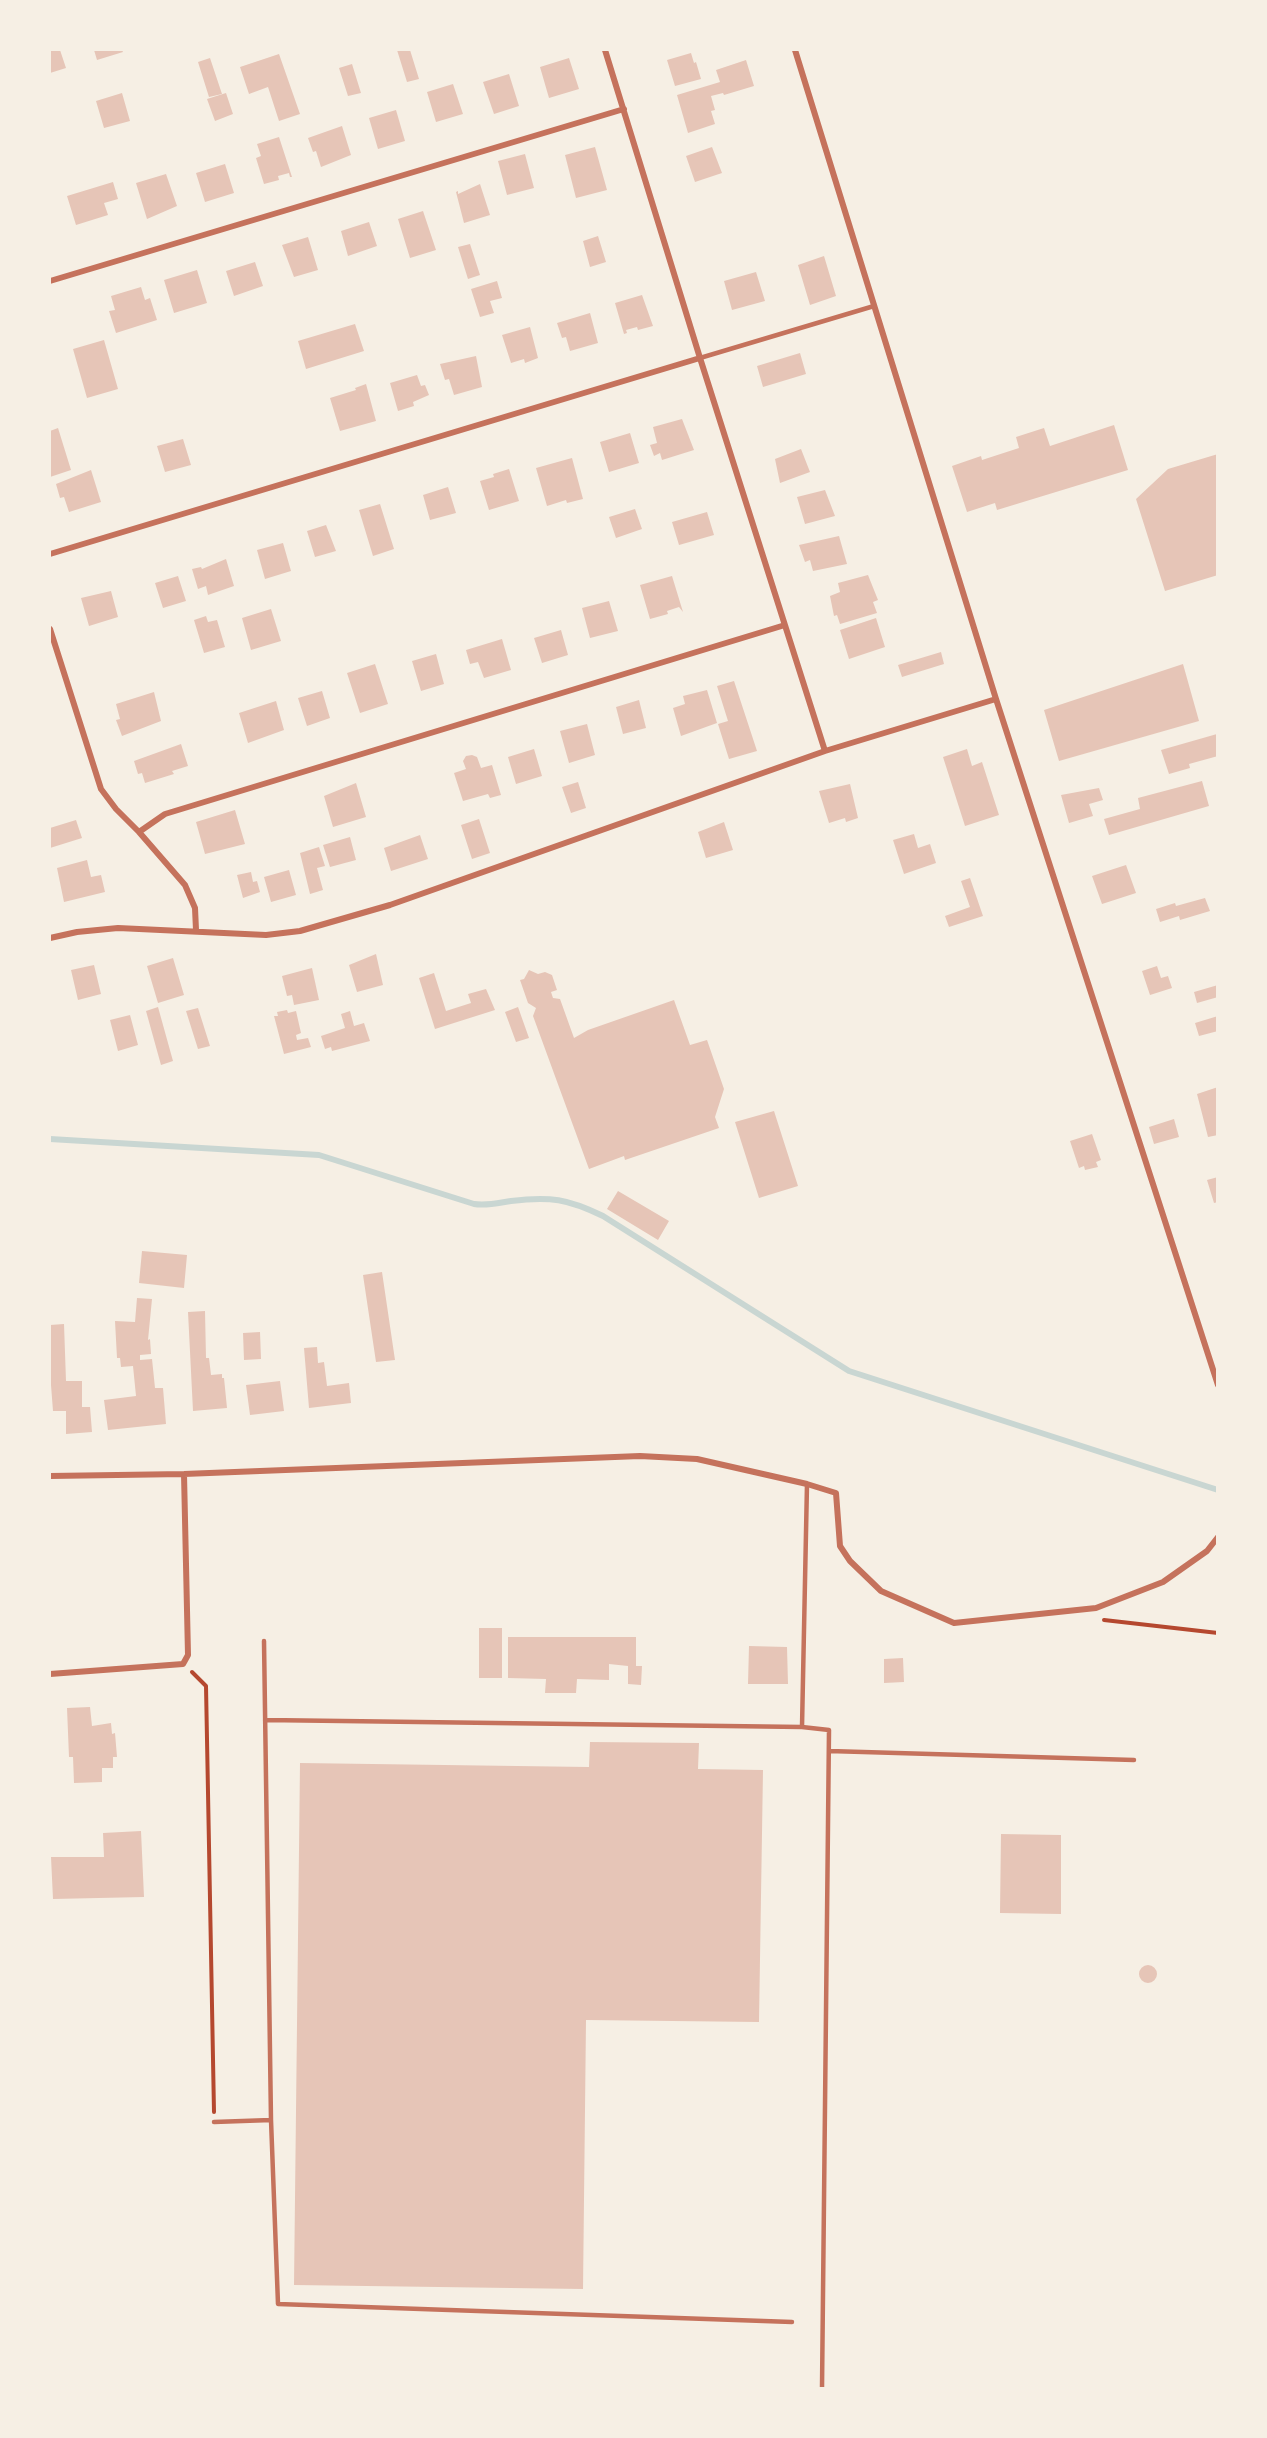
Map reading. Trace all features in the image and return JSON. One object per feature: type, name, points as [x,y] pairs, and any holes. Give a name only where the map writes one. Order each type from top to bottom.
[{"type":"street","points":[[605,50],[825,752]]},
{"type":"street","points":[[795,50],[996,699],[1218,1385]]},
{"type":"street","points":[[50,281],[624,109]]},
{"type":"street","points":[[50,554],[700,358]]},
{"type":"street","points":[[139,832],[165,814],[785,625]]},
{"type":"street","points":[[50,629],[100,789],[116,810],[139,832],[185,885],[195,908],[196,930]]},
{"type":"street","points":[[50,938],[77,932],[118,928],[266,934],[312,928],[390,905],[825,752],[996,699]]},
{"type":"street","points":[[50,1476],[184,1474],[640,1456],[697,1460],[807,1484],[836,1493],[840,1546],[850,1561],[881,1592],[954,1623],[1096,1608],[1163,1582],[1207,1551],[1218,1537]]},
{"type":"street","points":[[50,1674],[183,1664],[188,1655],[184,1474]]},
{"type":"lane","points":[[700,358],[874,306]]},
{"type":"lane","points":[[802,1727],[807,1484]]},
{"type":"lane","points":[[264,1641],[271,2120],[278,2304],[792,2322]]},
{"type":"lane","points":[[265,1720],[802,1727],[829,1730],[822,2388]]},
{"type":"lane","points":[[829,1751],[1134,1760]]},
{"type":"lane","points":[[214,2122],[271,2120]]},
{"type":"path","points":[[1099,1620],[1218,1633]]},
{"type":"path","points":[[183,1664],[206,1686],[214,2122]]},
{"type":"building","points":[[50,50],[60,50],[66,68],[50,73]]},
{"type":"building","points":[[94,50],[122,50],[123,52],[97,60]]},
{"type":"building","points":[[397,50],[410,50],[419,79],[407,82]]},
{"type":"building","points":[[691,53],[701,79],[675,86],[667,60]]},
{"type":"building","points":[[279,54],[300,114],[279,121],[268,87],[249,94],[240,67]]},
{"type":"building","points":[[210,58],[222,94],[209,97],[198,62]]},
{"type":"building","points":[[569,58],[579,89],[549,98],[540,67]]},
{"type":"building","points":[[746,60],[754,86],[724,95],[723,93],[711,96],[715,110],[711,111],[715,124],[688,133],[677,95],[720,82],[716,70]]},
{"type":"building","points":[[352,64],[361,93],[348,96],[339,68]]},
{"type":"building","points":[[509,74],[519,106],[494,114],[483,82]]},
{"type":"building","points":[[453,84],[463,114],[436,122],[427,92]]},
{"type":"building","points":[[122,93],[130,121],[104,128],[96,101]]},
{"type":"building","points":[[226,93],[233,114],[215,121],[207,99]]},
{"type":"building","points":[[396,110],[405,141],[378,149],[369,118]]},
{"type":"building","points":[[342,126],[351,155],[321,167],[316,151],[313,152],[308,138]]},
{"type":"building","points":[[279,137],[292,177],[289,173],[278,176],[279,180],[264,184],[256,158],[261,156],[257,144]]},
{"type":"building","points":[[595,147],[607,190],[576,198],[565,155]]},
{"type":"building","points":[[712,147],[722,173],[695,182],[686,156]]},
{"type":"building","points":[[525,154],[534,188],[507,195],[498,161]]},
{"type":"building","points":[[225,164],[234,193],[205,202],[196,173]]},
{"type":"building","points":[[166,174],[177,206],[147,219],[136,183]]},
{"type":"building","points":[[113,182],[118,199],[104,203],[108,215],[76,225],[67,196]]},
{"type":"building","points":[[480,184],[490,215],[464,223],[456,192],[458,191],[458,194]]},
{"type":"building","points":[[423,211],[436,250],[410,258],[398,219]]},
{"type":"building","points":[[369,222],[377,246],[348,256],[341,231]]},
{"type":"building","points":[[598,236],[606,262],[590,267],[583,241]]},
{"type":"building","points":[[308,237],[318,270],[294,277],[282,245]]},
{"type":"building","points":[[470,244],[480,275],[468,279],[458,247]]},
{"type":"building","points":[[824,256],[836,296],[810,305],[798,265]]},
{"type":"building","points":[[255,262],[263,286],[234,296],[226,271]]},
{"type":"building","points":[[197,270],[207,303],[174,313],[164,280]]},
{"type":"building","points":[[756,272],[765,301],[732,310],[724,281]]},
{"type":"building","points":[[497,281],[502,298],[490,301],[494,313],[480,317],[471,289]]},
{"type":"building","points":[[141,287],[145,300],[150,298],[157,320],[116,333],[109,311],[115,310],[111,296]]},
{"type":"building","points":[[642,295],[653,326],[626,330],[627,333],[624,334],[615,303]]},
{"type":"building","points":[[590,313],[598,343],[570,351],[566,337],[562,338],[557,323]]},
{"type":"building","points":[[355,324],[364,351],[306,369],[298,341]]},
{"type":"building","points":[[530,327],[538,358],[525,363],[524,359],[511,363],[502,335]]},
{"type":"building","points":[[104,340],[118,389],[87,398],[73,349]]},
{"type":"building","points":[[800,353],[806,374],[763,387],[757,366]]},
{"type":"building","points":[[476,356],[482,387],[454,395],[449,379],[445,380],[440,364]]},
{"type":"building","points":[[417,375],[421,386],[425,385],[429,395],[413,402],[414,406],[398,411],[390,383]]},
{"type":"building","points":[[366,384],[376,421],[340,431],[330,398],[356,390],[355,388]]},
{"type":"building","points":[[682,419],[694,450],[662,460],[660,453],[654,456],[650,445],[657,443],[653,427]]},
{"type":"building","points":[[1114,425],[1128,470],[997,510],[995,503],[967,512],[952,466],[981,456],[982,460],[1019,448],[1016,437],[1044,428],[1050,446]]},
{"type":"building","points":[[58,428],[71,470],[50,477],[50,431]]},
{"type":"building","points":[[630,433],[639,463],[609,472],[600,442]]},
{"type":"building","points":[[183,439],[191,465],[165,472],[157,446]]},
{"type":"building","points":[[801,449],[810,472],[780,483],[775,459]]},
{"type":"building","points":[[1218,454],[1218,575],[1165,591],[1136,499],[1168,469]]},
{"type":"building","points":[[572,458],[583,499],[567,503],[566,500],[547,506],[536,468]]},
{"type":"building","points":[[509,469],[519,501],[489,510],[480,481]]},
{"type":"building","points":[[91,470],[101,502],[69,512],[64,497],[60,498],[56,484]]},
{"type":"building","points":[[448,487],[456,513],[430,520],[423,495]]},
{"type":"building","points":[[825,490],[835,516],[805,524],[797,497]]},
{"type":"building","points":[[380,504],[394,549],[373,556],[359,510]]},
{"type":"building","points":[[635,509],[642,529],[616,538],[609,517]]},
{"type":"building","points":[[707,512],[714,535],[679,545],[672,522]]},
{"type":"building","points":[[326,525],[336,551],[315,557],[307,531]]},
{"type":"building","points":[[839,536],[847,564],[813,571],[810,560],[805,562],[799,545]]},
{"type":"building","points":[[283,543],[291,571],[265,579],[257,550]]},
{"type":"building","points":[[226,559],[234,586],[208,595],[206,586],[198,589],[192,569],[201,567],[202,569]]},
{"type":"building","points":[[868,575],[878,600],[873,602],[877,613],[840,624],[837,615],[834,616],[830,596],[840,592],[838,583]]},
{"type":"building","points":[[178,576],[186,601],[163,608],[155,583]]},
{"type":"building","points":[[672,576],[683,612],[679,607],[667,611],[668,614],[650,619],[640,585]]},
{"type":"building","points":[[111,591],[118,617],[89,626],[81,598]]},
{"type":"building","points":[[609,601],[618,631],[590,638],[582,608]]},
{"type":"building","points":[[271,609],[281,641],[251,650],[242,618]]},
{"type":"building","points":[[206,616],[208,622],[217,620],[225,647],[204,653],[194,620]]},
{"type":"building","points":[[876,618],[885,647],[849,659],[840,630]]},
{"type":"building","points":[[561,630],[568,655],[542,663],[534,638]]},
{"type":"building","points":[[502,639],[511,670],[484,678],[478,662],[470,664],[466,650]]},
{"type":"building","points":[[941,652],[944,664],[902,677],[898,665]]},
{"type":"building","points":[[436,654],[444,684],[421,691],[412,661]]},
{"type":"building","points":[[375,664],[388,704],[360,713],[347,673]]},
{"type":"building","points":[[1183,664],[1199,721],[1059,761],[1044,710]]},
{"type":"building","points":[[734,681],[757,751],[729,759],[718,724],[728,721],[717,686]]},
{"type":"building","points":[[707,690],[717,723],[681,736],[673,708],[685,704],[683,696]]},
{"type":"building","points":[[322,691],[330,718],[307,726],[298,698]]},
{"type":"building","points":[[154,692],[161,721],[122,736],[116,720],[120,719],[116,704]]},
{"type":"building","points":[[639,700],[646,728],[623,734],[616,707]]},
{"type":"building","points":[[276,701],[284,730],[248,743],[239,713]]},
{"type":"building","points":[[587,724],[595,755],[569,763],[560,731]]},
{"type":"building","points":[[1217,734],[1218,756],[1189,764],[1190,768],[1169,774],[1161,750]]},
{"type":"building","points":[[181,744],[188,766],[172,771],[174,774],[145,783],[142,773],[138,774],[134,761]]},
{"type":"building","points":[[534,749],[542,776],[516,784],[508,757]]},
{"type":"building","points":[[967,749],[972,766],[982,762],[999,815],[965,826],[943,757]]},
{"type":"building","points":[[466,756],[477,757],[481,768],[492,765],[501,795],[490,798],[488,794],[463,801],[454,773],[466,769],[463,761]]},
{"type":"building","points":[[1202,781],[1209,806],[1109,835],[1104,819],[1140,809],[1138,798]]},
{"type":"building","points":[[578,782],[586,808],[571,813],[562,787]]},
{"type":"building","points":[[356,783],[366,817],[333,827],[324,796]]},
{"type":"building","points":[[850,784],[858,818],[846,822],[845,818],[829,823],[819,791]]},
{"type":"building","points":[[1099,788],[1103,800],[1089,804],[1093,816],[1069,823],[1061,795]]},
{"type":"building","points":[[235,810],[245,844],[205,854],[196,822]]},
{"type":"building","points":[[479,819],[490,853],[472,859],[461,825]]},
{"type":"building","points":[[76,820],[82,838],[50,848],[50,828]]},
{"type":"building","points":[[724,822],[733,850],[706,858],[698,832]]},
{"type":"building","points":[[914,834],[918,848],[930,844],[936,863],[904,874],[893,840]]},
{"type":"building","points":[[420,835],[428,859],[391,871],[384,848]]},
{"type":"building","points":[[350,837],[356,860],[330,867],[323,845]]},
{"type":"building","points":[[319,847],[325,866],[317,868],[323,890],[310,894],[300,853]]},
{"type":"building","points":[[87,860],[91,877],[101,875],[105,892],[64,902],[57,868]]},
{"type":"building","points":[[1126,865],[1136,893],[1102,904],[1092,876]]},
{"type":"building","points":[[289,870],[296,895],[271,902],[264,877]]},
{"type":"building","points":[[251,872],[253,882],[257,881],[260,892],[243,898],[237,875]]},
{"type":"building","points":[[970,878],[983,916],[949,927],[945,916],[970,907],[961,881]]},
{"type":"building","points":[[1205,898],[1210,911],[1180,920],[1179,916],[1160,922],[1156,909]]},
{"type":"building","points":[[376,954],[383,985],[357,992],[349,965]]},
{"type":"building","points":[[173,958],[184,995],[158,1003],[147,966]]},
{"type":"building","points":[[94,965],[101,994],[78,1000],[71,970]]},
{"type":"building","points":[[1157,966],[1161,978],[1168,976],[1172,988],[1150,995],[1142,971]]},
{"type":"building","points":[[312,968],[319,1000],[294,1005],[292,995],[287,996],[282,976]]},
{"type":"building","points":[[529,970],[538,974],[545,972],[552,975],[557,990],[551,992],[553,998],[560,999],[574,1038],[588,1030],[674,1000],[690,1045],[707,1040],[724,1089],[715,1117],[719,1128],[625,1160],[624,1156],[589,1169],[533,1016],[536,1008],[528,1003],[520,980],[524,979]]},
{"type":"building","points":[[434,973],[446,1011],[471,1003],[468,994],[486,989],[495,1010],[435,1029],[419,978]]},
{"type":"building","points":[[1218,985],[1218,997],[1197,1003],[1194,992]]},
{"type":"building","points":[[158,1007],[173,1061],[161,1065],[146,1011]]},
{"type":"building","points":[[518,1007],[529,1038],[516,1042],[505,1012]]},
{"type":"building","points":[[198,1008],[210,1046],[198,1049],[186,1011]]},
{"type":"building","points":[[287,1010],[288,1013],[296,1011],[301,1033],[296,1035],[297,1040],[308,1038],[311,1047],[284,1054],[274,1016],[278,1016],[277,1012]]},
{"type":"building","points":[[350,1011],[354,1026],[364,1023],[370,1041],[332,1051],[331,1047],[325,1049],[321,1036],[345,1028],[341,1014]]},
{"type":"building","points":[[130,1015],[138,1045],[118,1051],[110,1020]]},
{"type":"building","points":[[1218,1016],[1218,1031],[1199,1036],[1195,1023]]},
{"type":"building","points":[[1218,1087],[1218,1135],[1208,1137],[1197,1094]]},
{"type":"building","points":[[774,1111],[798,1186],[759,1198],[735,1122]]},
{"type":"building","points":[[1174,1119],[1179,1137],[1154,1144],[1149,1127]]},
{"type":"building","points":[[1092,1134],[1101,1160],[1096,1162],[1098,1167],[1085,1170],[1084,1166],[1079,1168],[1070,1141]]},
{"type":"building","points":[[1218,1177],[1218,1202],[1214,1203],[1207,1180]]},
{"type":"building","points":[[618,1191],[669,1221],[658,1240],[607,1209]]},
{"type":"building","points":[[142,1251],[187,1255],[184,1288],[139,1283]]},
{"type":"building","points":[[382,1272],[395,1360],[376,1362],[363,1275]]},
{"type":"building","points":[[137,1298],[152,1299],[148,1340],[150,1339],[151,1354],[140,1355],[140,1360],[152,1359],[155,1388],[163,1388],[166,1424],[108,1430],[104,1400],[136,1396],[133,1366],[121,1367],[120,1358],[117,1358],[115,1321],[135,1322]]},
{"type":"building","points":[[205,1311],[206,1358],[209,1358],[211,1375],[222,1374],[224,1378],[227,1408],[193,1411],[188,1312]]},
{"type":"building","points":[[64,1324],[66,1381],[82,1381],[82,1407],[90,1407],[92,1432],[66,1434],[66,1411],[53,1411],[50,1325]]},
{"type":"building","points":[[260,1332],[261,1359],[244,1360],[243,1333]]},
{"type":"building","points":[[317,1347],[318,1363],[324,1362],[327,1386],[349,1383],[351,1403],[309,1408],[304,1348]]},
{"type":"building","points":[[280,1381],[284,1411],[250,1415],[246,1385]]},
{"type":"building","points":[[479,1628],[502,1628],[502,1678],[479,1678]]},
{"type":"building","points":[[508,1637],[636,1637],[636,1666],[642,1666],[641,1685],[628,1684],[628,1666],[609,1664],[609,1680],[577,1679],[576,1693],[545,1693],[546,1679],[508,1678]]},
{"type":"building","points":[[749,1646],[787,1647],[788,1684],[748,1684]]},
{"type":"building","points":[[903,1658],[904,1682],[884,1683],[884,1659]]},
{"type":"building","points":[[90,1707],[92,1726],[111,1723],[112,1734],[115,1733],[117,1757],[113,1757],[113,1768],[102,1768],[102,1782],[74,1783],[73,1757],[69,1757],[67,1708]]},
{"type":"building","points":[[590,1742],[699,1743],[698,1769],[763,1770],[759,2022],[586,2020],[583,2289],[294,2285],[300,1763],[589,1767]]},
{"type":"building","points":[[141,1831],[144,1897],[53,1899],[51,1857],[104,1857],[103,1833]]},
{"type":"building","points":[[1001,1834],[1061,1835],[1061,1914],[1000,1913]]},
{"type":"building","points":[[1144,1965],[1152,1965],[1157,1970],[1155,1981],[1144,1983],[1139,1978],[1139,1970]]},
{"type":"waterway","points":[[50,1139],[319,1155],[474,1204],[537,1199],[569,1202],[603,1216],[849,1371],[1218,1490]]}]
